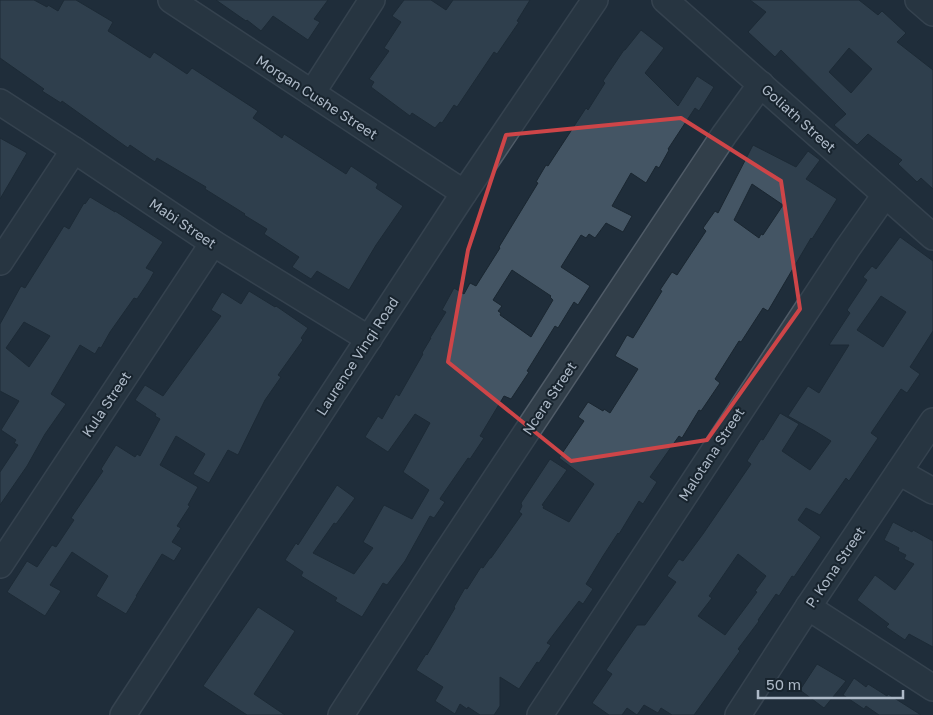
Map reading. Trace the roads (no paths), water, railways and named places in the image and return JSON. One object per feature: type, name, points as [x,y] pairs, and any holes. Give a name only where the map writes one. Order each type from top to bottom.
[{"type":"street","name":"Morgan Cushe Street","points":[[172,0],[464,193]]},
{"type":"street","points":[[312,93],[372,0]]},
{"type":"street","name":"Laurence Vinqi Road","points":[[123,715],[464,193],[595,0]]},
{"type":"street","name":"Goliath Street","points":[[665,0],[933,237]]},
{"type":"street","points":[[918,0],[933,13]]},
{"type":"street","name":"Ncera Street","points":[[341,715],[718,143],[760,84]]},
{"type":"street","name":"Mabi Street","points":[[0,102],[213,243],[369,339]]},
{"type":"street","points":[[0,262],[74,150]]},
{"type":"street","name":"Malotana Street","points":[[540,715],[841,257],[885,195]]},
{"type":"street","name":"Kula Street","points":[[0,565],[213,243]]},
{"type":"street","name":"P. Kona Street","points":[[738,715],[933,421]]},
{"type":"street","points":[[899,472],[933,491]]},
{"type":"street","points":[[808,607],[933,688]]}]
